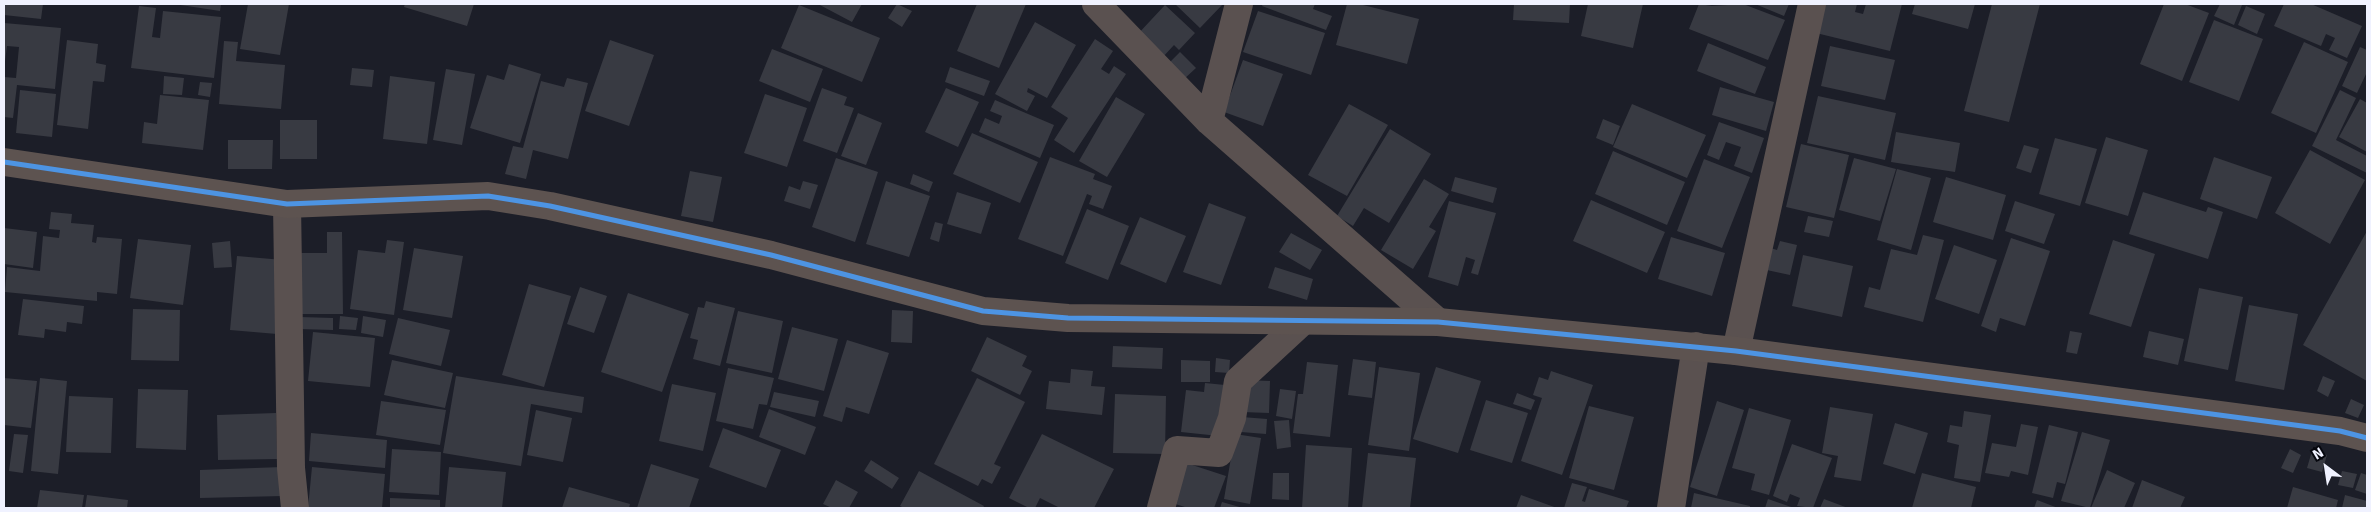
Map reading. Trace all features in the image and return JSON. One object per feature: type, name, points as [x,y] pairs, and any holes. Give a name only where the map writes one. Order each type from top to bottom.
[{"type":"street","points":[[1096,4],[1209,120],[1438,322]]},
{"type":"street","points":[[1209,120],[1239,4]]},
{"type":"street","points":[[1736,351],[1812,4]]},
{"type":"street","points":[[4,162],[287,204],[488,196],[550,206],[770,255],[984,311],[1068,318],[1438,322],[1696,346],[2330,430],[2367,438]]},
{"type":"street","points":[[287,204],[292,468],[295,508]]},
{"type":"street","points":[[1160,508],[1177,450],[1219,453],[1232,418],[1238,381],[1303,321]]},
{"type":"street","points":[[1671,508],[1696,346]]},
{"type":"building","points":[[4,4],[43,4],[41,19],[4,15]]},
{"type":"building","points":[[174,4],[221,4],[220,11]]},
{"type":"building","points":[[248,4],[289,4],[280,55],[240,49]]},
{"type":"building","points":[[405,4],[474,4],[467,26],[404,7]]},
{"type":"building","points":[[818,4],[862,4],[852,22]]},
{"type":"building","points":[[897,4],[912,11],[902,27],[888,18]]},
{"type":"building","points":[[977,4],[1026,4],[999,68],[957,51]]},
{"type":"building","points":[[1175,4],[1223,4],[1200,28]]},
{"type":"building","points":[[1263,4],[1315,4],[1313,9],[1332,16],[1326,30],[1262,6]]},
{"type":"building","points":[[1347,4],[1359,4],[1419,19],[1407,64],[1336,45]]},
{"type":"building","points":[[1514,4],[1570,4],[1569,23],[1513,20]]},
{"type":"building","points":[[1588,4],[1643,4],[1633,48],[1581,36]]},
{"type":"building","points":[[1699,4],[1712,6],[1743,4],[1785,20],[1768,60],[1689,29]]},
{"type":"building","points":[[1755,4],[1789,4],[1784,16]]},
{"type":"building","points":[[1824,4],[1857,4],[1855,12],[1863,14],[1866,4],[1902,4],[1890,51],[1816,33]]},
{"type":"building","points":[[1915,4],[1975,4],[1968,29],[1912,14]]},
{"type":"building","points":[[1992,4],[2040,4],[2009,122],[1964,111]]},
{"type":"building","points":[[2164,4],[2185,4],[2209,13],[2182,81],[2140,64]]},
{"type":"building","points":[[2220,4],[2242,5],[2234,25],[2214,16]]},
{"type":"building","points":[[2284,4],[2311,4],[2362,26],[2347,58],[2329,50],[2335,38],[2326,34],[2321,46],[2274,26]]},
{"type":"building","points":[[799,5],[880,38],[862,82],[781,48]]},
{"type":"building","points":[[1165,5],[1195,33],[1179,50],[1174,45],[1162,58],[1137,35]]},
{"type":"building","points":[[139,6],[156,8],[152,37],[160,38],[163,11],[221,17],[214,78],[131,68]]},
{"type":"building","points":[[2246,6],[2265,14],[2257,34],[2238,25]]},
{"type":"building","points":[[1258,11],[1325,33],[1311,75],[1243,52]]},
{"type":"building","points":[[2214,20],[2263,39],[2239,101],[2189,82]]},
{"type":"building","points":[[1035,22],[1076,45],[1047,98],[1028,88],[1027,92],[1035,96],[1027,111],[995,94]]},
{"type":"building","points":[[4,23],[61,28],[55,89],[17,85],[13,118],[4,117],[4,77],[16,78],[19,47],[7,46],[4,69]]},
{"type":"building","points":[[1095,39],[1113,51],[1101,69],[1109,74],[1114,66],[1126,74],[1074,153],[1054,140],[1068,118],[1051,107]]},
{"type":"building","points":[[67,40],[98,44],[96,63],[106,65],[104,82],[93,81],[88,129],[57,125]]},
{"type":"building","points":[[610,40],[654,55],[629,126],[585,111]]},
{"type":"building","points":[[224,41],[238,42],[236,61],[285,65],[281,109],[219,104]]},
{"type":"building","points":[[2304,42],[2348,62],[2316,133],[2271,113]]},
{"type":"building","points":[[1708,43],[1766,67],[1755,94],[1697,71]]},
{"type":"building","points":[[1830,46],[1895,60],[1885,100],[1821,86]]},
{"type":"building","points":[[2360,47],[2367,50],[2367,72],[2357,93],[2342,86]]},
{"type":"building","points":[[772,49],[823,69],[810,102],[759,81]]},
{"type":"building","points":[[1180,52],[1196,68],[1183,80],[1168,64]]},
{"type":"building","points":[[1243,60],[1283,74],[1263,126],[1224,112]]},
{"type":"building","points":[[509,64],[541,74],[520,143],[470,128],[487,75],[504,80]]},
{"type":"building","points":[[950,67],[990,81],[984,96],[945,82]]},
{"type":"building","points":[[352,68],[374,70],[372,87],[350,85]]},
{"type":"building","points":[[446,69],[475,74],[462,145],[433,140]]},
{"type":"building","points":[[164,76],[184,78],[182,95],[163,94]]},
{"type":"building","points":[[390,76],[435,82],[427,144],[383,139]]},
{"type":"building","points":[[567,78],[588,83],[568,159],[533,150],[526,179],[505,174],[513,146],[523,148],[541,81],[564,87]]},
{"type":"building","points":[[200,82],[212,83],[210,97],[198,95]]},
{"type":"building","points":[[1720,87],[1774,102],[1766,131],[1712,115]]},
{"type":"building","points":[[822,88],[847,97],[844,105],[854,108],[837,153],[803,141]]},
{"type":"building","points":[[946,88],[979,102],[958,147],[925,132]]},
{"type":"building","points":[[20,90],[56,94],[52,137],[16,133]]},
{"type":"building","points":[[2340,90],[2356,98],[2336,140],[2367,156],[2367,173],[2312,146]]},
{"type":"building","points":[[765,94],[807,108],[787,167],[744,153]]},
{"type":"building","points":[[160,95],[209,100],[203,150],[142,143],[144,122],[157,124]]},
{"type":"building","points":[[1818,96],[1896,113],[1885,160],[1807,143]]},
{"type":"building","points":[[1116,97],[1145,114],[1107,177],[1079,161]]},
{"type":"building","points":[[2360,99],[2367,103],[2367,152],[2339,137]]},
{"type":"building","points":[[995,100],[1054,125],[1040,158],[979,132],[985,118],[999,124],[1002,116],[990,111]]},
{"type":"building","points":[[1349,104],[1388,125],[1347,196],[1308,175]]},
{"type":"building","points":[[1632,104],[1706,135],[1687,178],[1613,147]]},
{"type":"building","points":[[858,113],[882,123],[866,165],[841,156]]},
{"type":"building","points":[[1603,119],[1620,126],[1613,145],[1596,138]]},
{"type":"building","points":[[280,120],[317,120],[317,159],[280,159]]},
{"type":"building","points":[[1719,122],[1764,138],[1752,173],[1734,166],[1741,147],[1726,142],[1719,160],[1707,155]]},
{"type":"building","points":[[1390,129],[1431,154],[1389,223],[1364,208],[1353,226],[1337,216]]},
{"type":"building","points":[[1896,132],[1960,143],[1955,172],[1891,162]]},
{"type":"building","points":[[972,133],[1038,162],[1020,203],[953,174]]},
{"type":"building","points":[[2106,137],[2148,150],[2128,216],[2085,203]]},
{"type":"building","points":[[2055,138],[2097,149],[2080,206],[2039,194]]},
{"type":"building","points":[[228,140],[273,140],[272,169],[228,169]]},
{"type":"building","points":[[1801,144],[1849,155],[1834,218],[1786,207]]},
{"type":"building","points":[[2024,145],[2039,149],[2031,173],[2016,168]]},
{"type":"building","points":[[2310,150],[2365,180],[2330,244],[2275,213]]},
{"type":"building","points":[[1613,151],[1685,182],[1667,225],[1595,194]]},
{"type":"building","points":[[1050,157],[1095,174],[1093,179],[1112,186],[1103,209],[1089,204],[1092,196],[1087,194],[1063,256],[1018,239]]},
{"type":"building","points":[[2214,157],[2272,177],[2257,219],[2200,199]]},
{"type":"building","points":[[836,158],[878,172],[855,242],[812,227]]},
{"type":"building","points":[[1854,158],[1896,169],[1880,221],[1839,210]]},
{"type":"building","points":[[1704,159],[1750,177],[1722,248],[1677,231]]},
{"type":"building","points":[[1897,169],[1931,178],[1911,250],[1877,240]]},
{"type":"building","points":[[690,171],[722,177],[713,222],[681,216]]},
{"type":"building","points":[[913,174],[933,182],[929,192],[910,184]]},
{"type":"building","points":[[1455,177],[1497,188],[1493,203],[1451,191]]},
{"type":"building","points":[[1946,177],[2006,195],[1993,240],[1933,222]]},
{"type":"building","points":[[1424,179],[1449,194],[1429,227],[1436,231],[1413,269],[1381,250]]},
{"type":"building","points":[[803,181],[818,185],[810,209],[784,201],[789,186],[800,190]]},
{"type":"building","points":[[886,181],[930,196],[909,257],[866,244]]},
{"type":"building","points":[[957,192],[991,203],[981,234],[947,224]]},
{"type":"building","points":[[2143,192],[2206,212],[2208,207],[2223,212],[2208,259],[2129,234]]},
{"type":"building","points":[[1591,200],[1665,232],[1647,273],[1573,241]]},
{"type":"building","points":[[1449,201],[1496,213],[1478,275],[1471,273],[1475,260],[1466,257],[1458,286],[1428,277]]},
{"type":"building","points":[[2015,201],[2055,214],[2044,244],[2005,231]]},
{"type":"building","points":[[1209,203],[1246,217],[1221,285],[1183,272]]},
{"type":"building","points":[[1087,209],[1129,226],[1108,280],[1065,263]]},
{"type":"building","points":[[51,212],[72,214],[71,223],[94,225],[92,242],[96,243],[97,237],[122,239],[117,294],[97,292],[97,301],[5,292],[7,267],[40,271],[43,236],[59,238],[60,230],[49,229]]},
{"type":"building","points":[[1808,216],[1833,221],[1829,237],[1804,232]]},
{"type":"building","points":[[1140,217],[1186,236],[1166,283],[1120,264]]},
{"type":"building","points":[[935,222],[943,224],[939,242],[930,239]]},
{"type":"building","points":[[4,228],[37,232],[33,268],[4,264]]},
{"type":"building","points":[[2367,231],[2367,381],[2303,345]]},
{"type":"building","points":[[327,232],[342,232],[343,314],[299,314],[298,253],[327,253]]},
{"type":"building","points":[[1291,233],[1322,250],[1310,270],[1279,252]]},
{"type":"building","points":[[1923,235],[1944,240],[1923,322],[1864,307],[1869,287],[1880,290],[1891,249],[1917,255]]},
{"type":"building","points":[[1671,237],[1725,253],[1712,296],[1658,279]]},
{"type":"building","points":[[2011,238],[2050,251],[2025,326],[2000,318],[1996,332],[1981,326]]},
{"type":"building","points":[[138,239],[191,245],[183,305],[130,298]]},
{"type":"building","points":[[387,240],[404,242],[394,315],[350,309],[358,250],[385,253]]},
{"type":"building","points":[[2113,240],[2155,254],[2131,327],[2089,314]]},
{"type":"building","points":[[230,241],[232,267],[214,268],[212,243]]},
{"type":"building","points":[[1780,241],[1797,245],[1790,275],[1762,269],[1767,247],[1777,250]]},
{"type":"building","points":[[1954,245],[1997,260],[1979,314],[1935,299]]},
{"type":"building","points":[[414,248],[463,256],[452,318],[403,310]]},
{"type":"building","points":[[1803,255],[1853,266],[1842,317],[1792,306]]},
{"type":"building","points":[[237,256],[283,260],[277,334],[230,330]]},
{"type":"building","points":[[1275,267],[1313,279],[1307,300],[1268,288]]},
{"type":"building","points":[[529,284],[571,296],[544,387],[502,375]]},
{"type":"building","points":[[580,287],[607,296],[594,333],[567,324]]},
{"type":"building","points":[[2199,288],[2243,297],[2228,370],[2184,361]]},
{"type":"building","points":[[628,293],[689,314],[662,392],[601,372]]},
{"type":"building","points":[[23,299],[84,306],[82,324],[67,322],[66,332],[45,329],[44,338],[18,335]]},
{"type":"building","points":[[706,301],[735,308],[720,366],[693,359],[698,340],[690,338],[698,307],[704,308]]},
{"type":"building","points":[[2249,305],[2298,314],[2284,390],[2235,381]]},
{"type":"building","points":[[133,309],[180,310],[179,361],[131,360]]},
{"type":"building","points":[[892,310],[913,311],[912,343],[891,342]]},
{"type":"building","points":[[738,311],[783,321],[772,373],[726,363]]},
{"type":"building","points":[[340,316],[358,318],[356,330],[339,329]]},
{"type":"building","points":[[363,316],[386,320],[383,337],[361,333]]},
{"type":"building","points":[[300,317],[333,318],[333,330],[299,329]]},
{"type":"building","points":[[398,318],[450,330],[441,366],[389,354]]},
{"type":"building","points":[[792,327],[838,339],[824,391],[778,379]]},
{"type":"building","points":[[2070,331],[2082,333],[2077,354],[2066,352]]},
{"type":"building","points":[[2149,331],[2184,339],[2178,365],[2143,357]]},
{"type":"building","points":[[313,332],[375,338],[370,387],[308,381]]},
{"type":"building","points":[[987,337],[1027,356],[1022,366],[1032,371],[1020,395],[971,371]]},
{"type":"building","points":[[847,340],[889,353],[869,414],[846,407],[842,422],[823,416]]},
{"type":"building","points":[[1113,346],[1163,348],[1162,369],[1112,367]]},
{"type":"building","points":[[1216,358],[1230,360],[1229,373],[1215,372]]},
{"type":"building","points":[[1353,359],[1376,362],[1372,398],[1348,395]]},
{"type":"building","points":[[392,360],[453,373],[445,408],[384,395]]},
{"type":"building","points":[[1181,360],[1210,361],[1210,382],[1181,382]]},
{"type":"building","points":[[1307,362],[1338,365],[1330,437],[1293,433],[1298,394],[1303,394]]},
{"type":"building","points":[[1379,367],[1420,373],[1409,451],[1368,445]]},
{"type":"building","points":[[1436,367],[1481,381],[1458,453],[1413,439]]},
{"type":"building","points":[[728,368],[774,378],[767,405],[759,404],[753,429],[716,421]]},
{"type":"building","points":[[1071,369],[1093,371],[1091,386],[1105,387],[1102,415],[1046,409],[1049,381],[1070,383]]},
{"type":"building","points":[[1551,371],[1593,385],[1562,475],[1521,461],[1542,398],[1533,395],[1539,377],[1548,380]]},
{"type":"building","points":[[456,376],[584,397],[582,413],[531,404],[521,466],[443,453]]},
{"type":"building","points":[[2323,376],[2335,381],[2328,397],[2317,391]]},
{"type":"building","points":[[4,378],[37,381],[31,428],[4,425]]},
{"type":"building","points":[[40,378],[67,381],[58,474],[31,471]]},
{"type":"building","points":[[977,378],[1025,402],[994,464],[1001,467],[992,484],[982,479],[978,486],[934,464]]},
{"type":"building","points":[[1243,380],[1270,381],[1269,413],[1242,412]]},
{"type":"building","points":[[1205,383],[1225,385],[1219,436],[1181,432],[1186,390],[1204,392]]},
{"type":"building","points":[[672,384],[716,393],[703,451],[659,441]]},
{"type":"building","points":[[138,389],[188,390],[186,450],[136,448]]},
{"type":"building","points":[[1280,389],[1296,391],[1292,419],[1276,416]]},
{"type":"building","points":[[774,392],[819,401],[815,417],[770,407]]},
{"type":"building","points":[[1517,393],[1535,400],[1531,410],[1513,404]]},
{"type":"building","points":[[1115,394],[1166,396],[1165,454],[1113,453]]},
{"type":"building","points":[[69,396],[113,398],[111,453],[66,452]]},
{"type":"building","points":[[2351,399],[2364,405],[2358,418],[2345,413]]},
{"type":"building","points":[[1486,400],[1528,413],[1512,463],[1470,450]]},
{"type":"building","points":[[381,401],[446,410],[440,445],[376,435]]},
{"type":"building","points":[[1717,401],[1744,410],[1717,496],[1690,487]]},
{"type":"building","points":[[1589,406],[1634,417],[1614,490],[1569,478]]},
{"type":"building","points":[[1830,407],[1873,414],[1861,481],[1834,477],[1838,456],[1822,453]]},
{"type":"building","points":[[1749,408],[1791,420],[1769,495],[1751,490],[1755,474],[1732,468]]},
{"type":"building","points":[[769,409],[816,427],[805,455],[759,437]]},
{"type":"building","points":[[536,410],[572,418],[563,462],[527,455]]},
{"type":"building","points":[[1964,411],[1991,415],[1980,482],[1954,478],[1959,445],[1947,442],[1950,425],[1962,427]]},
{"type":"building","points":[[276,413],[277,459],[218,460],[217,415]]},
{"type":"building","points":[[1242,417],[1267,419],[1266,434],[1241,432]]},
{"type":"building","points":[[1289,420],[1291,447],[1277,449],[1274,421]]},
{"type":"building","points":[[1895,423],[1928,433],[1915,474],[1883,464]]},
{"type":"building","points":[[2021,424],[2038,427],[2028,475],[2011,471],[2009,477],[1985,473],[1992,443],[2016,447]]},
{"type":"building","points":[[2049,425],[2078,432],[2065,484],[2057,482],[2053,498],[2032,493]]},
{"type":"building","points":[[723,428],[781,450],[766,488],[709,467]]},
{"type":"building","points":[[2082,432],[2110,440],[2090,508],[2061,501]]},
{"type":"building","points":[[311,433],[387,440],[385,468],[309,461]]},
{"type":"building","points":[[14,434],[28,435],[23,473],[9,471]]},
{"type":"building","points":[[1042,434],[1114,469],[1094,508],[1060,508],[1040,498],[1035,508],[1029,508],[1009,498]]},
{"type":"building","points":[[1235,434],[1261,438],[1250,504],[1224,499]]},
{"type":"building","points":[[1792,444],[1832,458],[1813,508],[1797,506],[1800,498],[1790,494],[1787,502],[1773,496]]},
{"type":"building","points":[[1306,445],[1352,448],[1348,508],[1302,508]]},
{"type":"building","points":[[392,449],[441,452],[439,495],[389,492]]},
{"type":"building","points":[[2290,449],[2301,455],[2293,473],[2281,468]]},
{"type":"building","points":[[2312,451],[2327,455],[2322,472],[2307,468]]},
{"type":"building","points":[[1368,453],[1416,458],[1410,508],[1362,508]]},
{"type":"building","points":[[871,460],[899,478],[892,489],[864,471]]},
{"type":"building","points":[[1183,462],[1226,476],[1214,508],[1188,508],[1169,502]]},
{"type":"building","points":[[651,464],[699,479],[689,508],[637,508]]},
{"type":"building","points":[[282,467],[283,496],[200,498],[200,470]]},
{"type":"building","points":[[312,467],[385,474],[382,508],[308,508]]},
{"type":"building","points":[[449,467],[506,472],[502,508],[445,508]]},
{"type":"building","points":[[2107,470],[2135,483],[2124,508],[2091,508]]},
{"type":"building","points":[[919,471],[984,506],[983,508],[904,508],[900,506]]},
{"type":"building","points":[[2342,471],[2357,474],[2353,488],[2338,485]]},
{"type":"building","points":[[1273,473],[1289,473],[1289,500],[1272,499]]},
{"type":"building","points":[[1922,473],[1976,487],[1971,508],[1912,508]]},
{"type":"building","points":[[2361,473],[2367,475],[2367,494],[2355,490]]},
{"type":"building","points":[[836,480],[858,492],[849,508],[832,508],[823,504]]},
{"type":"building","points":[[2142,480],[2185,497],[2180,508],[2132,508]]},
{"type":"building","points":[[1572,483],[1587,487],[1582,501],[1585,502],[1589,489],[1629,501],[1626,508],[1564,508]]},
{"type":"building","points":[[569,487],[630,504],[629,508],[562,508]]},
{"type":"building","points":[[2293,487],[2338,500],[2336,508],[2287,508]]},
{"type":"building","points":[[40,490],[84,495],[82,508],[37,508]]},
{"type":"building","points":[[1694,493],[1750,506],[1750,508],[1691,508]]},
{"type":"building","points":[[87,495],[128,500],[127,508],[85,508]]},
{"type":"building","points":[[1521,495],[1557,508],[1516,508]]},
{"type":"building","points":[[2345,495],[2367,501],[2367,508],[2342,508]]},
{"type":"building","points":[[390,498],[440,500],[440,508],[390,508]]},
{"type":"building","points":[[1768,499],[1794,508],[1765,508]]},
{"type":"building","points":[[1824,499],[1848,508],[1820,508]]},
{"type":"building","points":[[2037,500],[2058,508],[2034,508]]},
{"type":"building","points":[[1222,502],[1243,508],[1220,508]]},
{"type":"cycle path","points":[[4,162],[287,204],[488,196],[550,206],[771,255],[983,311],[1068,318],[1438,322],[1736,351],[2340,431],[2367,438]]}]
